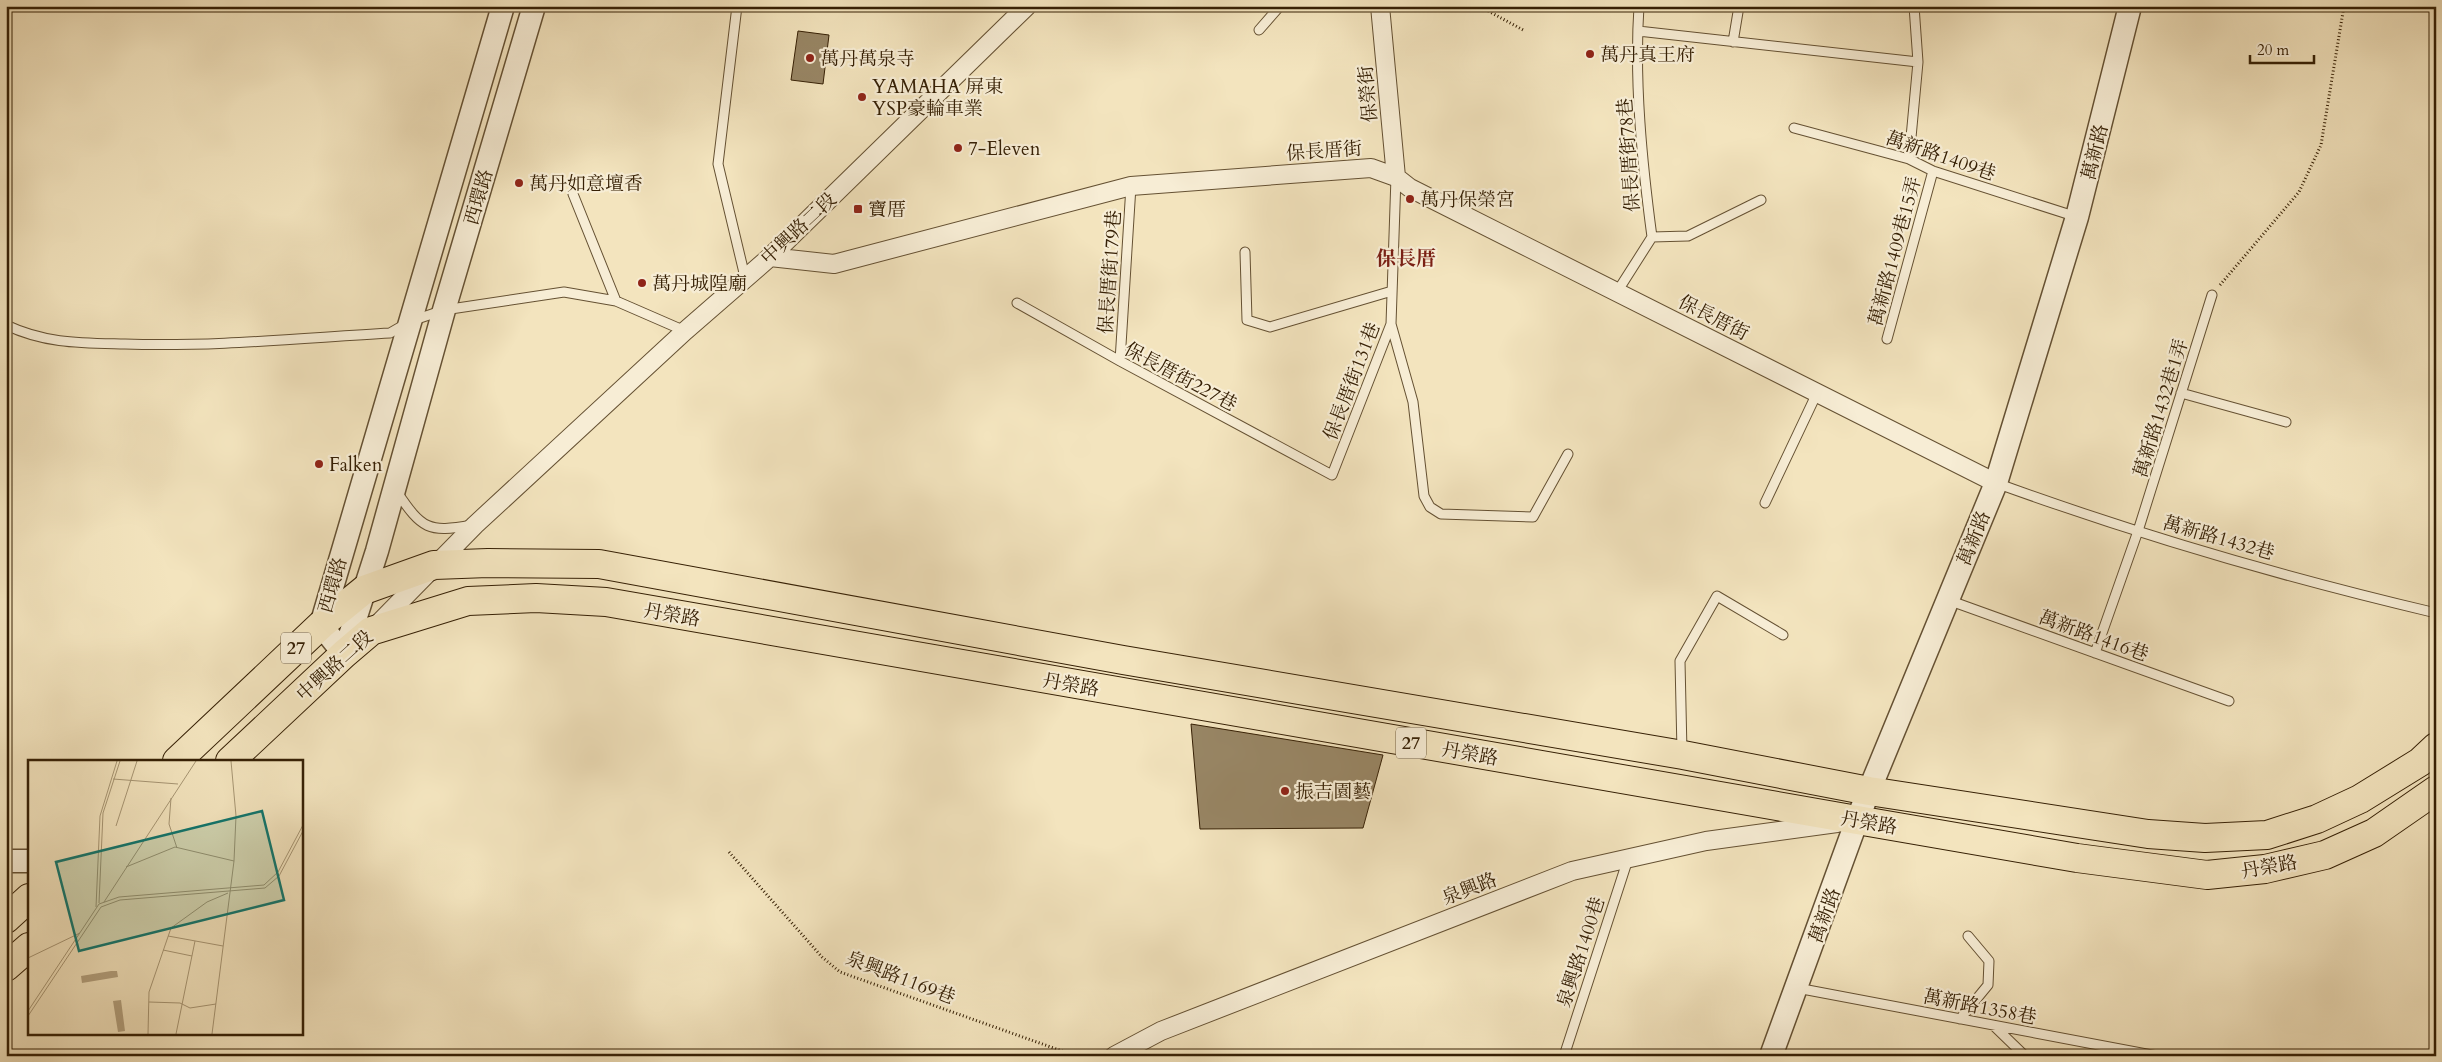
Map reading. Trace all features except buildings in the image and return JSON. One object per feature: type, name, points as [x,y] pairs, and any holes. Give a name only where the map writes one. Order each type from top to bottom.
[{"type":"main road","name":"丹榮路","points":[[434,565],[599,564],[1123,660],[1682,755],[1869,792],[2148,834],[2206,838],[2267,835],[2317,819],[2360,799],[2420,762],[2436,748]]},
{"type":"main road","name":"中興路二段","points":[[178,760],[321,625],[364,590],[434,565]]},
{"type":"main road","name":"丹榮路","points":[[371,631],[468,602],[536,598],[606,602],[2077,858],[2207,875],[2265,869],[2325,855],[2374,833],[2436,790]]},
{"type":"main road","name":"中興路二段","points":[[231,760],[371,631]]},
{"type":"main road","points":[[1118,692],[1123,660]]},
{"type":"main road","points":[[6,919],[28,899]]},
{"type":"main road","points":[[6,967],[28,948]]},
{"type":"street","name":"西環路","points":[[344,654],[321,625],[502,6]]},
{"type":"street","name":"西環路","points":[[344,654],[534,6]]},
{"type":"street","name":"中興路二段","points":[[371,631],[475,525],[685,331],[770,257],[1027,6]]},
{"type":"street","name":"保榮街","points":[[1380,6],[1396,177]]},
{"type":"street","name":"萬新路","points":[[1771,1056],[1857,820],[1996,483],[2078,217],[2130,6]]},
{"type":"street","name":"保長厝街","points":[[770,257],[834,264],[1131,186],[1371,168],[1396,177],[1410,188],[1996,483]]},
{"type":"street","name":"泉興路","points":[[1114,1056],[1161,1031],[1563,874],[1706,841],[1857,820]]},
{"type":"street","points":[[6,861],[28,861]]},
{"type":"lane","points":[[737,6],[718,164],[745,277]]},
{"type":"lane","points":[[1258,30],[1280,6]]},
{"type":"lane","name":"保長厝街78巷","points":[[1617,292],[1652,237],[1643,172],[1638,31],[1640,6]]},
{"type":"lane","points":[[1734,42],[1739,6]]},
{"type":"lane","points":[[1909,159],[1918,62],[1914,6]]},
{"type":"lane","points":[[1638,31],[1918,62]]},
{"type":"lane","name":"萬新路1409巷","points":[[1794,128],[1909,159],[1932,171],[2078,217]]},
{"type":"lane","name":"萬新路1409巷15弄","points":[[1887,339],[1932,171]]},
{"type":"lane","name":"保長厝街131巷","points":[[1332,475],[1391,324],[1396,177]]},
{"type":"lane","name":"保長厝街179巷","points":[[1120,361],[1131,186]]},
{"type":"lane","points":[[572,194],[616,301]]},
{"type":"lane","points":[[1652,237],[1688,236],[1761,200]]},
{"type":"lane","points":[[1244,252],[1248,320],[1270,328],[1392,291]]},
{"type":"lane","points":[[6,325],[24,334],[59,342],[173,346],[390,333],[411,320],[444,310],[564,292],[616,301],[685,331]]},
{"type":"lane","name":"萬新路1432巷1弄","points":[[2095,653],[2138,531],[2212,295]]},
{"type":"lane","name":"保長厝街227巷","points":[[1017,303],[1120,361],[1332,475]]},
{"type":"lane","points":[[1391,324],[1413,402],[1424,496],[1430,507],[1441,514],[1533,517],[1568,454]]},
{"type":"lane","points":[[1765,503],[1817,393]]},
{"type":"lane","points":[[2181,394],[2286,422]]},
{"type":"lane","name":"萬新路1432巷","points":[[1996,483],[2084,515],[2138,531],[2359,595],[2436,613]]},
{"type":"lane","points":[[394,488],[411,514],[431,529],[445,530],[475,525]]},
{"type":"lane","points":[[1682,755],[1680,661],[1716,596],[1782,635]]},
{"type":"lane","name":"萬新路1416巷","points":[[1948,600],[2229,701]]},
{"type":"lane","name":"泉興路1400巷","points":[[1564,1056],[1628,858]]},
{"type":"lane","points":[[1960,1019],[1988,985],[1989,961],[1968,936]]},
{"type":"lane","name":"萬新路1358巷","points":[[1797,988],[2157,1056]]},
{"type":"lane","points":[[1993,1025],[2025,1056]]},
{"type":"path","points":[[1478,6],[1526,31]]},
{"type":"path","points":[[2212,295],[2298,192],[2321,145],[2344,6]]},
{"type":"path","name":"泉興路1169巷","points":[[729,852],[822,957],[840,972],[1076,1056]]},
{"type":"place","name":"萬丹真王府","points":[[1590,54]]},
{"type":"place","name":"萬丹萬泉寺","points":[[810,58]]},
{"type":"place","name":"YAMAHA 屏東 YSP豪輪車業","points":[[862,97]]},
{"type":"place","name":"7-Eleven","points":[[958,148]]},
{"type":"place","name":"萬丹如意壇香","points":[[519,183]]},
{"type":"place","name":"萬丹保榮宮","points":[[1410,199]]},
{"type":"place","name":"寶厝","points":[[858,209]]},
{"type":"place","name":"萬丹城隍廟","points":[[642,283]]},
{"type":"place","name":"Falken","points":[[319,464]]},
{"type":"place","name":"振吉園藝","points":[[1285,791]]},
{"type":"district","name":"保長厝","points":[[1406,258]]}]
